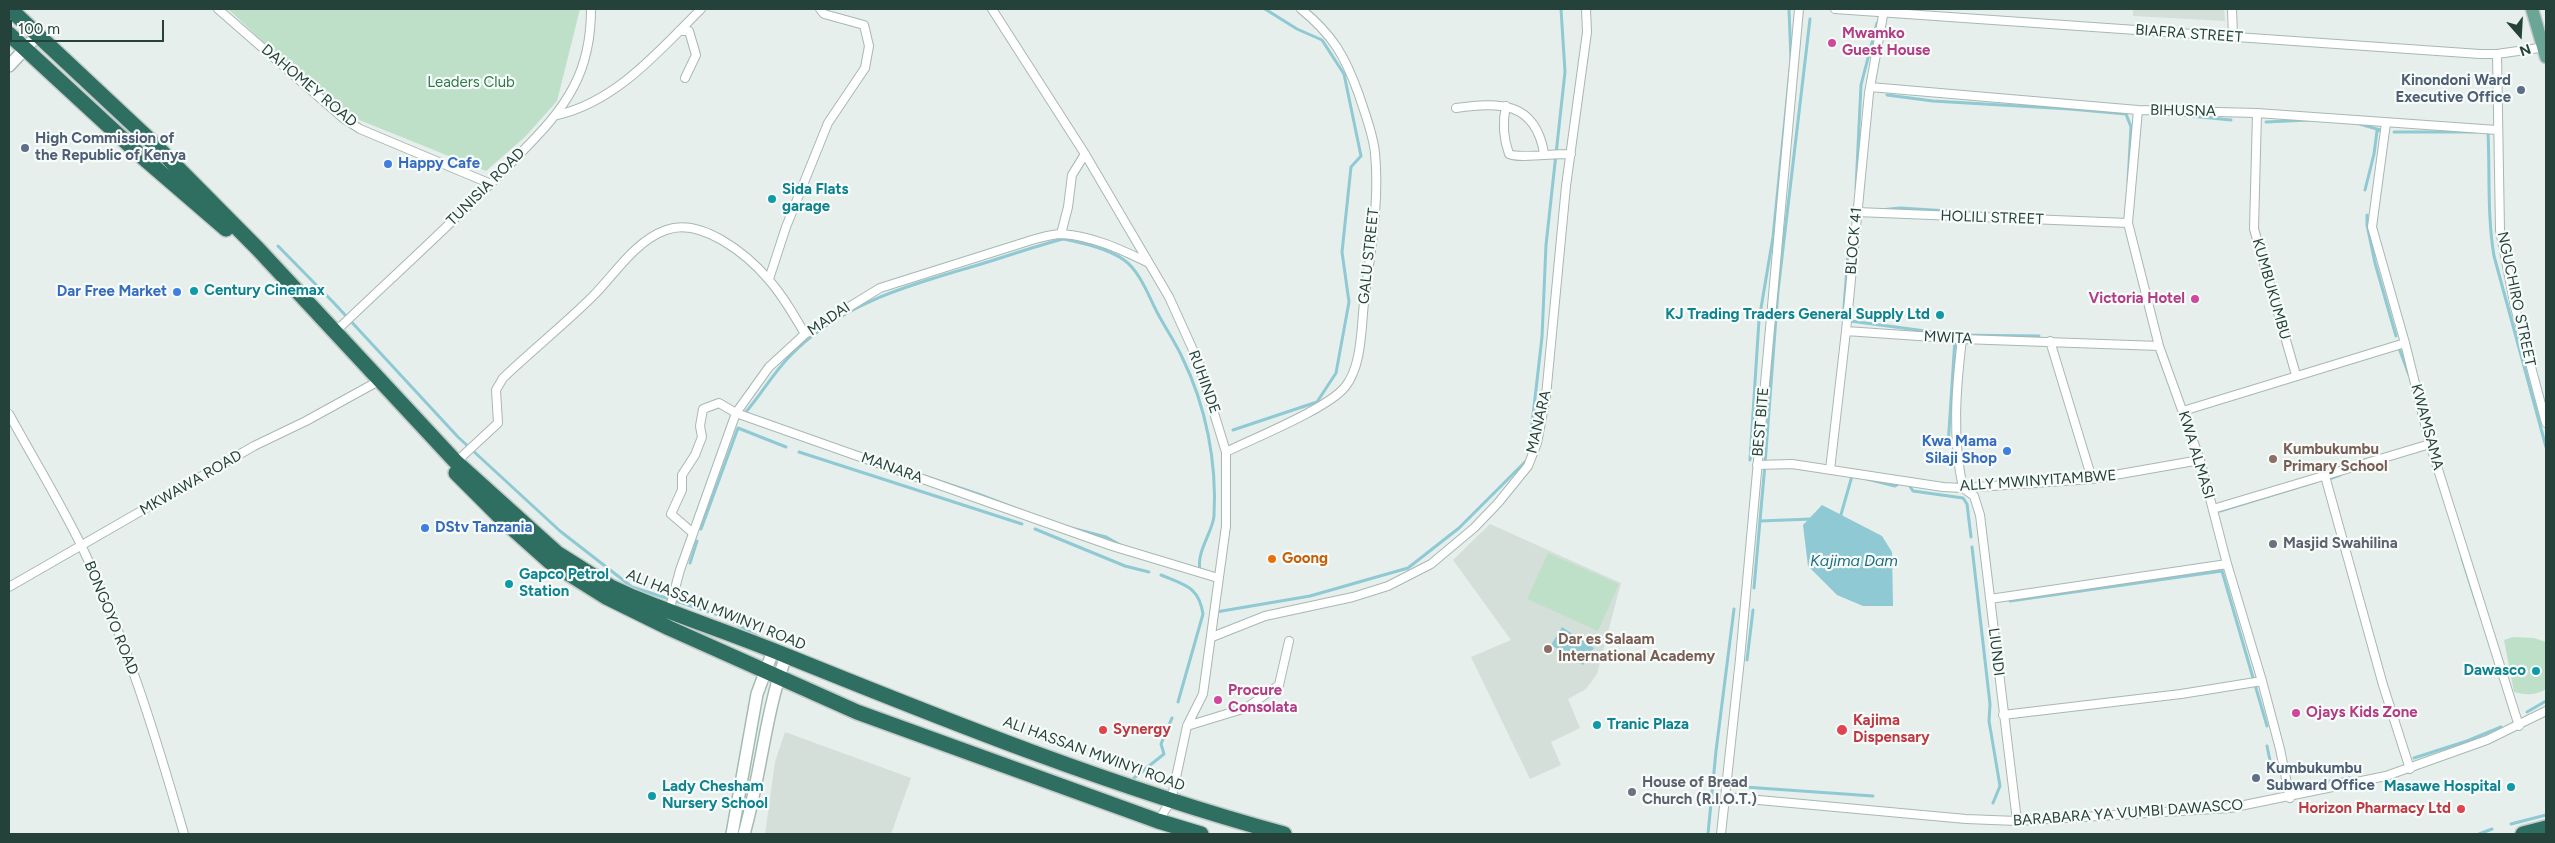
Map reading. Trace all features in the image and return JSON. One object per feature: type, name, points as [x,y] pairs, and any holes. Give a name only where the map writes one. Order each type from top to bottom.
[{"type":"highway","name":"ALI HASSAN MWINYI ROAD","points":[[10,9],[152,142],[258,249],[466,485],[550,562],[606,597],[857,712],[1158,821],[1201,834]]},
{"type":"highway","name":"ALI HASSAN MWINYI ROAD","points":[[9,34],[16,58],[139,154],[252,251],[456,462],[557,553],[611,587],[780,653],[867,690],[1171,801],[1284,834]]},
{"type":"highway","points":[[2523,834],[2546,828]]},
{"type":"main road","points":[[2532,9],[2545,51]]},
{"type":"street","name":"DAHOMEY ROAD","points":[[218,9],[343,118],[360,129],[491,184]]},
{"type":"street","name":"TUNISIA ROAD","points":[[333,334],[491,184],[557,115],[575,85],[582,64],[588,44],[592,9]]},
{"type":"street","points":[[557,115],[577,109],[613,89],[651,60],[702,9]]},
{"type":"street","points":[[685,78],[696,55],[689,31],[702,9]]},
{"type":"street","points":[[769,280],[786,227],[828,123],[865,68],[869,46],[864,25],[824,14],[820,9]]},
{"type":"street","name":"RUHINDE","points":[[992,9],[1085,154],[1150,263],[1182,323],[1198,362],[1226,452],[1226,526],[1212,637],[1203,694],[1187,726],[1171,801]]},
{"type":"street","name":"GALU STREET","points":[[1226,452],[1307,412],[1344,388],[1351,377],[1358,348],[1374,221],[1375,153],[1372,135],[1345,60],[1327,30],[1301,9]]},
{"type":"street","name":"MANARA","points":[[1212,637],[1265,616],[1353,597],[1388,586],[1431,564],[1474,528],[1517,481],[1528,466],[1537,443],[1546,396],[1571,154],[1587,32],[1586,9]]},
{"type":"street","name":"BEST BITE","points":[[1721,834],[1757,465],[1798,9]]},
{"type":"street","name":"BIAFRA STREET","points":[[1835,9],[2497,54],[2545,51]]},
{"type":"street","points":[[2232,9],[2233,37]]},
{"type":"street","name":"BLOCK 41","points":[[1830,470],[1870,87],[1883,11]]},
{"type":"street","points":[[679,31],[689,31]]},
{"type":"street","points":[[16,58],[37,36]]},
{"type":"street","name":"NGUCHIRO STREET","points":[[2497,54],[2498,202],[2503,252],[2515,307],[2546,423]]},
{"type":"street","name":"BIHUSNA","points":[[1870,87],[2138,110],[2257,113],[2497,130]]},
{"type":"street","points":[[1456,108],[1506,106],[1525,114],[1542,142],[1544,153]]},
{"type":"street","points":[[1506,106],[1503,120],[1504,141],[1509,154],[1515,156],[1544,153],[1571,154]]},
{"type":"street","name":"KWA ALMASI","points":[[2138,110],[2128,223],[2159,346],[2200,460],[2227,564],[2262,681],[2280,749],[2290,798]]},
{"type":"street","name":"KUMBUKUMBU","points":[[2257,113],[2254,229],[2296,375]]},
{"type":"street","name":"KWAMSAMA","points":[[2386,123],[2372,227],[2405,343],[2430,444],[2519,726]]},
{"type":"street","points":[[1060,234],[1065,223],[1072,175],[1085,154]]},
{"type":"street","name":"HOLILI STREET","points":[[1856,212],[2128,223]]},
{"type":"street","points":[[456,462],[498,423],[496,390],[503,378],[594,295],[650,238],[674,228],[699,228],[715,235],[769,280],[805,334]]},
{"type":"street","name":"MADAI","points":[[669,611],[693,533],[736,413],[769,366],[805,334],[880,288],[1009,247],[1060,234],[1111,244],[1150,263]]},
{"type":"street","name":"MWITA","points":[[1846,331],[1962,339],[2159,346]]},
{"type":"street","points":[[1962,339],[1955,416],[1956,445],[1963,488]]},
{"type":"street","points":[[2050,341],[2092,479]]},
{"type":"street","points":[[2183,410],[2405,343]]},
{"type":"street","name":"MKWAWA ROAD","points":[[9,587],[254,446],[306,422],[375,383]]},
{"type":"street","name":"MANARA","points":[[693,533],[671,514],[682,490],[682,475],[695,455],[702,437],[700,426],[703,409],[719,403],[736,413],[1112,546],[1218,578]]},
{"type":"street","name":"BONGOYO ROAD","points":[[9,414],[81,547],[130,662],[184,834]]},
{"type":"street","points":[[2213,509],[2430,444]]},
{"type":"street","name":"ALLY MWINYITAMBWE","points":[[1757,465],[1792,464],[1943,487],[1963,488],[2092,479],[2200,460]]},
{"type":"street","points":[[2325,476],[2381,677],[2410,769]]},
{"type":"street","name":"LIUNDI","points":[[1963,488],[1974,496],[1980,515],[2017,821]]},
{"type":"street","points":[[1990,599],[2227,564]]},
{"type":"street","points":[[1187,726],[1246,708],[1279,685],[1289,641]]},
{"type":"street","points":[[744,834],[752,807],[772,674],[780,653]]},
{"type":"street","points":[[732,834],[757,694],[772,674]]},
{"type":"street","points":[[2003,715],[2181,694],[2262,681]]},
{"type":"street","name":"BARABARA YA VUMBI DAWASCO","points":[[1726,797],[1777,800],[1880,812],[2017,821],[2230,808],[2362,783],[2410,769],[2519,726],[2546,711]]},
{"type":"street","points":[[1158,821],[1171,801]]},
{"type":"shaded area","points":[[2133,9],[2224,9],[2225,21],[2133,16]]},
{"type":"shaded area","name":"Dar es Salaam International Academy","points":[[1490,524],[1621,583],[1597,674],[1586,689],[1568,699],[1580,728],[1551,742],[1561,765],[1530,779],[1471,657],[1511,640],[1453,560]]},
{"type":"shaded area","points":[[785,732],[911,778],[891,834],[765,834],[775,762]]},
{"type":"green space","name":"Leaders Club","points":[[228,9],[580,9],[557,101],[525,137],[486,171],[337,111]]},
{"type":"green space","points":[[1548,553],[1619,584],[1598,631],[1527,599]]},
{"type":"green space","points":[[2513,637],[2534,638],[2546,642],[2546,689],[2530,694],[2514,692],[2504,640]]},
{"type":"water","name":"Kajima Dam","points":[[1822,505],[1882,536],[1892,552],[1893,606],[1863,606],[1837,595],[1808,566],[1803,525]]},
{"type":"water","points":[[1562,627],[1594,648],[1583,665],[1551,645]]},
{"type":"waterway","points":[[1233,430],[1317,402],[1336,373],[1349,302],[1342,252],[1351,167],[1361,156],[1344,74],[1322,40],[1297,29],[1265,9]]},
{"type":"waterway","points":[[1216,612],[1310,596],[1408,568],[1459,528],[1528,459],[1542,337],[1546,245],[1565,72],[1561,9]]},
{"type":"waterway","points":[[1750,460],[1759,320],[1773,237],[1791,60],[1789,10]]},
{"type":"waterway","points":[[1754,588],[1778,291],[1810,19]]},
{"type":"waterway","points":[[1856,188],[1861,85],[1877,23]]},
{"type":"waterway","points":[[1887,95],[1933,101],[2126,114],[2131,127],[2128,182]]},
{"type":"waterway","points":[[2170,114],[2231,120]]},
{"type":"waterway","points":[[2266,122],[2309,120]]},
{"type":"waterway","points":[[2360,124],[2380,130],[2377,131],[2374,154],[2365,190]]},
{"type":"waterway","points":[[2394,132],[2475,132]]},
{"type":"waterway","points":[[2486,132],[2488,132],[2490,209],[2494,256],[2546,447]]},
{"type":"waterway","points":[[1881,210],[1900,208],[1981,213]]},
{"type":"waterway","points":[[2367,215],[2367,225],[2375,263],[2396,336]]},
{"type":"waterway","points":[[1852,229],[1849,242],[1843,320],[1955,335],[2039,336]]},
{"type":"waterway","points":[[1063,239],[1102,249],[1130,265],[1144,285],[1179,351],[1198,395],[1212,455],[1214,516],[1202,549],[1199,563],[1200,570],[1197,573],[1133,552],[1106,537],[1056,524],[978,494],[795,433],[745,413],[790,356],[809,338],[851,310],[898,290],[1063,239]]},
{"type":"waterway","points":[[278,246],[334,303],[458,437],[560,531],[632,587],[725,617],[759,637]]},
{"type":"waterway","points":[[1948,446],[1955,339]]},
{"type":"waterway","points":[[2399,348],[2409,375]]},
{"type":"waterway","points":[[2413,391],[2419,414]]},
{"type":"waterway","points":[[701,529],[738,428],[786,447]]},
{"type":"waterway","points":[[799,452],[1022,524]]},
{"type":"waterway","points":[[1840,518],[1852,476],[1849,475]]},
{"type":"waterway","points":[[2329,479],[2340,475]]},
{"type":"waterway","points":[[1867,479],[1895,486],[1901,482]]},
{"type":"waterway","points":[[2220,511],[2315,482]]},
{"type":"waterway","points":[[1909,485],[1913,491],[1963,498],[1967,504],[1971,537]]},
{"type":"waterway","points":[[1760,521],[1812,519]]},
{"type":"waterway","points":[[1035,529],[1125,566],[1149,572]]},
{"type":"waterway","points":[[690,563],[697,541]]},
{"type":"waterway","points":[[1972,547],[1990,704],[1989,721],[2000,786],[1993,803]]},
{"type":"waterway","points":[[2462,558],[2477,605]]},
{"type":"waterway","points":[[2010,601],[2222,571],[2267,726]]},
{"type":"waterway","points":[[1161,575],[1183,584],[1194,592],[1201,605],[1203,614],[1178,702]]},
{"type":"waterway","points":[[1708,834],[1716,751],[1734,609]]},
{"type":"waterway","points":[[1747,660],[1753,610]]},
{"type":"waterway","points":[[2527,712],[2546,701]]},
{"type":"waterway","points":[[1134,778],[1164,754],[1161,744],[1172,718]]},
{"type":"waterway","points":[[2414,758],[2467,741],[2501,727]]},
{"type":"waterway","points":[[2267,746],[2272,770]]},
{"type":"waterway","points":[[2289,787],[2350,778]]},
{"type":"waterway","points":[[1730,786],[1873,796]]},
{"type":"waterway","points":[[2511,824],[2546,815]]},
{"type":"waterway","points":[[2479,834],[2492,829]]},
{"type":"place","name":"Mwamko Guest House","points":[[1832,43]]},
{"type":"place","name":"Kinondoni Ward Executive Office","points":[[2521,90]]},
{"type":"place","name":"High Commission of the Republic of Kenya","points":[[25,148]]},
{"type":"place","name":"Happy Cafe","points":[[388,164]]},
{"type":"place","name":"Sida Flats garage","points":[[772,199]]},
{"type":"place","name":"Century Cinemax","points":[[194,291]]},
{"type":"place","name":"Dar Free Market","points":[[177,292]]},
{"type":"place","name":"Victoria Hotel","points":[[2195,299]]},
{"type":"place","name":"KJ Trading Traders General Supply Ltd","points":[[1940,315]]},
{"type":"place","name":"Kwa Mama Silaji Shop","points":[[2007,451]]},
{"type":"place","name":"Kumbukumbu Primary School","points":[[2273,459]]},
{"type":"place","name":"DStv Tanzania","points":[[425,528]]},
{"type":"place","name":"Masjid Swahilina","points":[[2273,544]]},
{"type":"place","name":"Goong","points":[[1272,559]]},
{"type":"place","name":"Gapco Petrol Station","points":[[509,584]]},
{"type":"place","name":"Dar es Salaam International Academy","points":[[1548,649]]},
{"type":"place","name":"Dawasco","points":[[2536,671]]},
{"type":"place","name":"Procure Consolata","points":[[1218,700]]},
{"type":"place","name":"Ojays Kids Zone","points":[[2296,713]]},
{"type":"place","name":"Tranic Plaza","points":[[1597,725]]},
{"type":"place","name":"Synergy","points":[[1103,730]]},
{"type":"place","name":"Kajima Dispensary","points":[[1842,730]]},
{"type":"place","name":"Kumbukumbu Subward Office","points":[[2256,778]]},
{"type":"place","name":"Masawe Hospital","points":[[2511,787]]},
{"type":"place","name":"House of Bread Church (R.I.O.T.)","points":[[1632,792]]},
{"type":"place","name":"Lady Chesham Nursery School","points":[[652,796]]},
{"type":"place","name":"Horizon Pharmacy Ltd","points":[[2461,809]]}]
